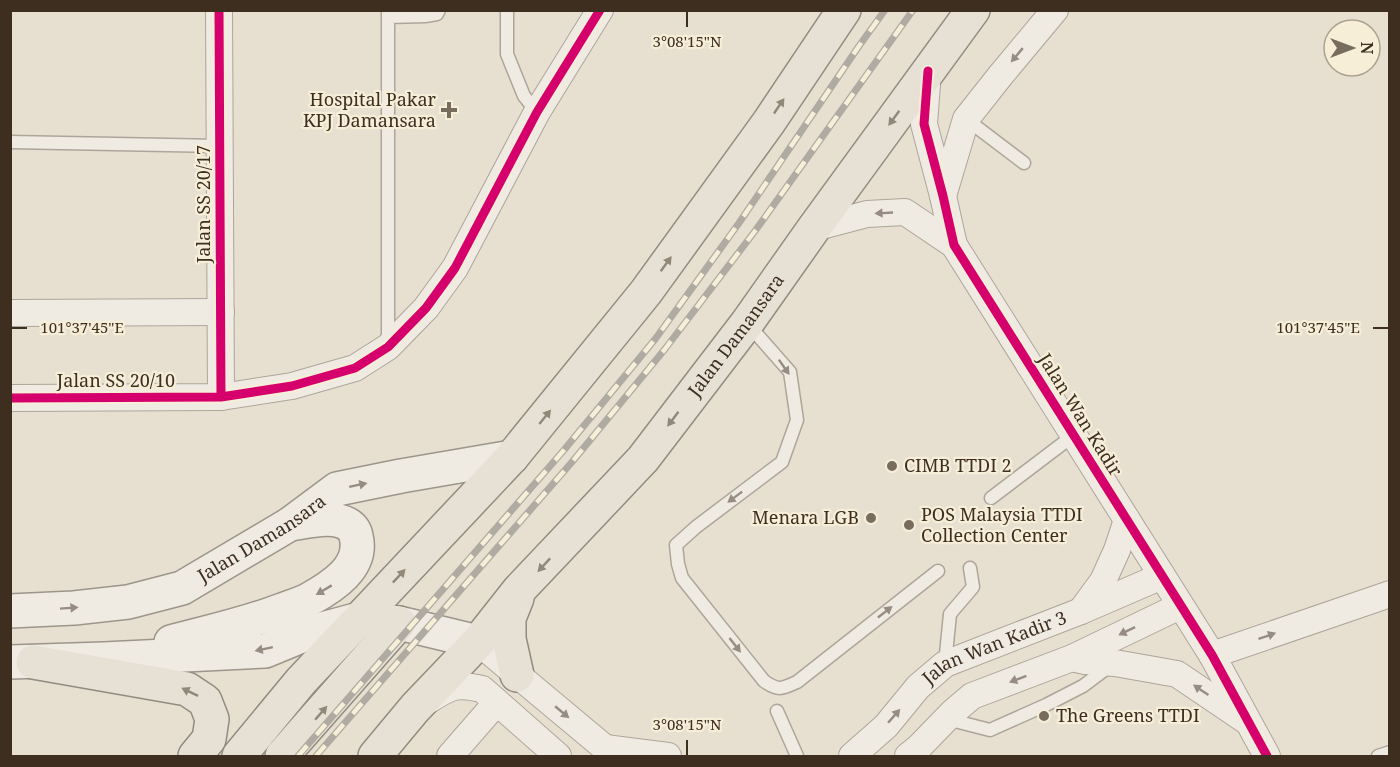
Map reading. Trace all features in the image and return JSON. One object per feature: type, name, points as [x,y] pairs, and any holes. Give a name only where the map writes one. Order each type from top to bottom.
[{"type":"main road","points":[[239,756],[301,681],[512,457],[646,292],[769,122],[844,10]]},
{"type":"main road","name":"Jalan Damansara","points":[[375,756],[415,708],[478,642],[519,590],[643,459],[747,323],[974,10]]},
{"type":"main road","name":"Jalan Damansara","points":[[10,611],[74,608],[128,602],[182,588],[290,524],[337,489],[512,457]]},
{"type":"main road","points":[[104,659],[262,618],[306,600],[335,583],[351,567],[358,550],[356,533],[349,524],[335,520],[318,520],[290,524]]},
{"type":"main road","points":[[517,675],[509,639],[509,618],[519,590]]},
{"type":"main road","points":[[22,662],[265,651],[311,632],[359,619],[399,623],[478,642]]},
{"type":"main road","points":[[282,756],[399,623]]},
{"type":"main road","points":[[22,662],[187,689],[205,701],[212,719],[209,739],[195,756]]},
{"type":"main road","points":[[202,756],[301,681]]},
{"type":"street","name":"Jalan SS 20/17","points":[[219,10],[221,397]]},
{"type":"street","name":"Jalan SS 20/10","points":[[10,398],[221,397],[292,386],[355,368],[388,347],[426,308],[455,268],[537,112],[600,10]]},
{"type":"street","points":[[943,196],[966,119],[1055,10]]},
{"type":"street","name":"Jalan Wan Kadir","points":[[928,71],[924,124],[954,245],[1212,655],[1267,756]]},
{"type":"street","name":"Jalan Wan Kadir","points":[[814,228],[867,214],[905,212],[954,245]]},
{"type":"street","points":[[10,313],[221,312]]},
{"type":"street","points":[[1081,611],[1103,581],[1117,550],[1126,520]]},
{"type":"street","name":"Jalan Wan Kadir 3","points":[[852,756],[869,743],[918,687],[945,664],[1081,611],[1162,576]]},
{"type":"street","points":[[1212,655],[1389,594]]},
{"type":"street","name":"Jalan Wan Kadir 3","points":[[915,754],[972,696],[1072,658],[1180,606]]},
{"type":"street","points":[[478,642],[608,752],[668,756]]},
{"type":"street","points":[[1072,658],[1177,674],[1249,723]]},
{"type":"street","points":[[415,708],[450,687],[465,685],[482,689],[558,756]]},
{"type":"street","points":[[450,756],[490,710],[501,706]]},
{"type":"lane","points":[[388,347],[388,14],[425,16],[437,14],[439,10]]},
{"type":"lane","points":[[507,10],[507,54],[524,96],[537,112]]},
{"type":"lane","points":[[966,119],[1024,163]]},
{"type":"lane","points":[[10,142],[220,146]]},
{"type":"lane","points":[[747,323],[790,372],[797,420],[782,462],[696,527],[676,545],[682,578],[764,681],[773,687],[783,688],[797,682],[938,571]]},
{"type":"lane","points":[[991,498],[1074,435]]},
{"type":"lane","points":[[945,664],[950,614],[973,587],[970,568]]},
{"type":"lane","points":[[947,719],[990,730],[1083,686],[1115,663]]},
{"type":"lane","points":[[777,711],[797,756]]},
{"type":"lane","points":[[1378,756],[1389,752]]},
{"type":"railway","points":[[298,756],[564,450],[656,338],[739,223],[885,10]]},
{"type":"railway","points":[[316,756],[572,462],[665,349],[755,231],[913,10]]},
{"type":"cycle path","points":[[219,10],[221,397]]},
{"type":"cycle path","points":[[10,398],[221,397],[292,386],[355,368],[388,347],[426,308],[455,268],[537,112],[600,10]]},
{"type":"cycle path","points":[[928,71],[924,124],[954,245],[1212,655],[1267,756]]},
{"type":"place","name":"Hospital Pakar KPJ Damansara","points":[[449,110]]},
{"type":"place","name":"CIMB TTDI 2","points":[[892,466]]},
{"type":"place","name":"Menara LGB","points":[[871,518]]},
{"type":"place","name":"POS Malaysia TTDI Collection Center","points":[[909,525]]},
{"type":"place","name":"The Greens TTDI","points":[[1044,716]]}]
